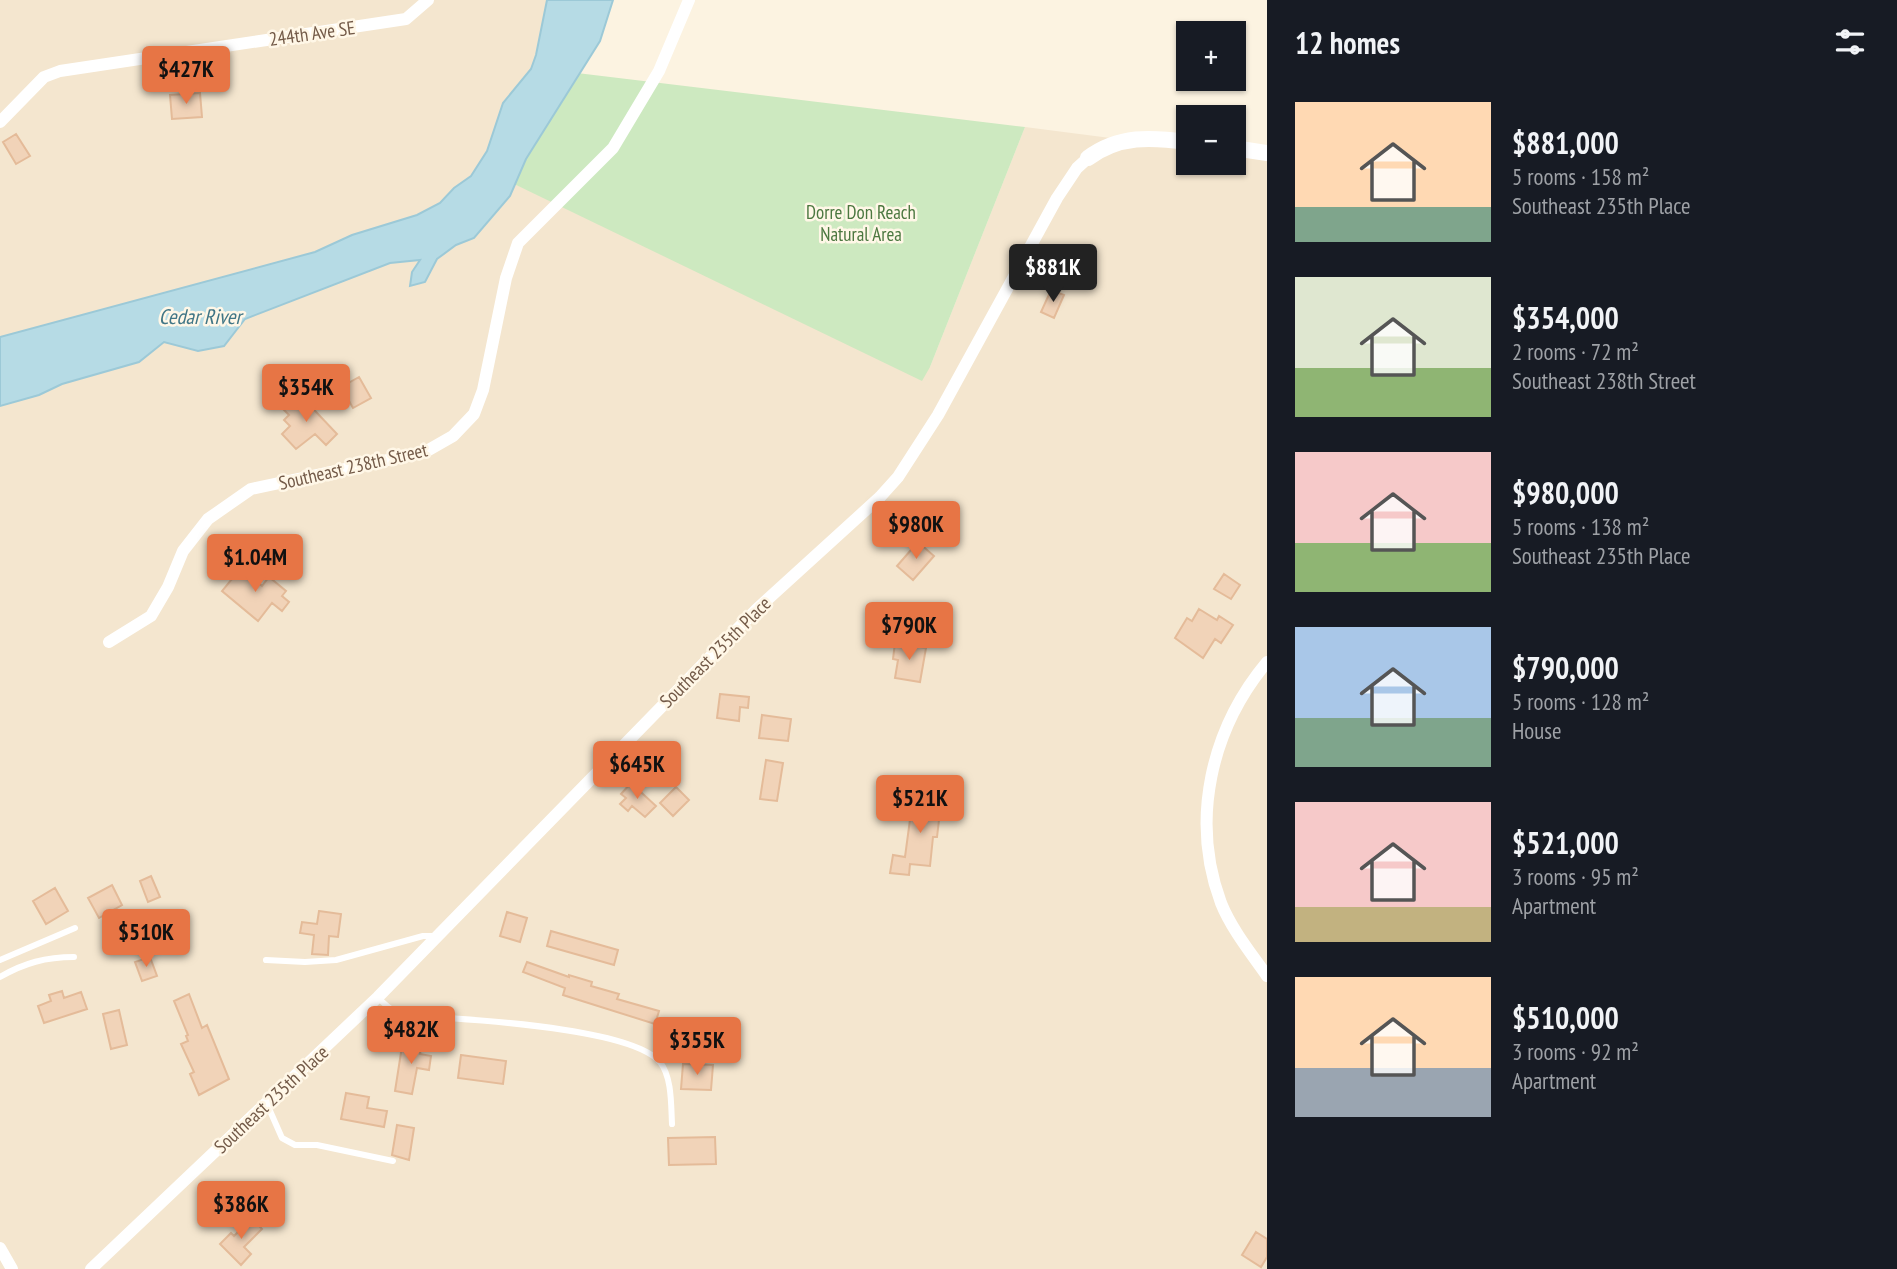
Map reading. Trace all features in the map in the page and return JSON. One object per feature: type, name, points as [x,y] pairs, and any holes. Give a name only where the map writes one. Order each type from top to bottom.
[{"type":"street","name":"244th Ave SE","points":[[0,122],[44,77],[60,71],[406,19],[428,0]]},
{"type":"street","name":"Southeast 238th Street","points":[[109,642],[151,616],[168,587],[183,551],[208,519],[251,489],[425,452],[453,436],[474,414],[484,390],[506,278],[518,243],[613,148],[659,71],[689,0]]},
{"type":"street","points":[[1088,158],[1100,148],[1128,139],[1176,141]]},
{"type":"street","points":[[1246,150],[1267,153]]},
{"type":"street","name":"Southeast 235th Place","points":[[91,1269],[378,998],[757,608],[880,497],[898,477],[938,415],[1057,198],[1077,168],[1088,158]]},
{"type":"street","points":[[1267,662],[1249,683],[1230,716],[1218,747],[1206,822],[1209,857],[1222,904],[1238,936],[1267,976]]},
{"type":"street","points":[[0,1248],[12,1269]]},
{"type":"lane","points":[[0,960],[75,928]]},
{"type":"lane","points":[[266,960],[336,960],[423,936],[437,936]]},
{"type":"lane","points":[[0,977],[19,966],[52,957],[74,957]]},
{"type":"lane","points":[[378,998],[399,1014],[559,1031],[618,1041],[642,1049],[662,1064],[670,1095],[672,1124]]},
{"type":"lane","points":[[267,1104],[282,1138],[295,1145],[317,1145],[393,1161]]},
{"type":"shaded area","points":[[0,0],[547,0],[531,69],[503,103],[487,151],[471,176],[454,188],[440,203],[417,215],[352,235],[315,252],[0,337]]},
{"type":"shaded area","points":[[1025,127],[1176,146],[1176,175],[1246,175],[1246,155],[1267,158],[1267,1269],[0,1269],[0,406],[39,395],[62,384],[139,362],[164,342],[198,351],[233,335],[245,319],[391,263],[421,260],[410,285],[425,282],[437,259],[456,245],[474,238],[512,183],[930,367]]},
{"type":"green space","name":"Dorre Don Reach Natural Area","points":[[577,73],[1025,127],[930,367],[922,381],[512,183],[522,159]]},
{"type":"water","name":"Cedar River","points":[[547,0],[613,0],[600,41],[526,159],[510,196],[474,238],[456,245],[437,259],[425,282],[410,286],[412,272],[420,260],[390,263],[245,319],[224,346],[198,351],[164,342],[139,362],[62,384],[39,395],[0,406],[0,337],[315,252],[352,235],[417,215],[440,203],[454,188],[471,176],[487,151],[503,103],[531,69]]},
{"type":"building","points":[[200,93],[202,117],[172,119],[170,95]]},
{"type":"building","points":[[16,134],[30,156],[16,164],[3,142]]},
{"type":"building","points":[[1051,290],[1064,295],[1054,318],[1041,312]]},
{"type":"building","points":[[359,377],[371,398],[353,408],[349,401],[345,404],[336,390]]},
{"type":"building","points":[[300,395],[337,434],[326,445],[315,434],[296,449],[282,434],[290,426],[284,420],[289,415],[284,410]]},
{"type":"building","points":[[918,542],[934,556],[913,580],[897,566]]},
{"type":"building","points":[[241,568],[262,586],[269,577],[286,591],[282,596],[289,602],[282,611],[272,603],[258,621],[222,591]]},
{"type":"building","points":[[1224,574],[1240,585],[1231,599],[1214,589]]},
{"type":"building","points":[[1199,609],[1217,620],[1219,616],[1233,625],[1221,643],[1215,639],[1203,658],[1175,638],[1187,618],[1192,621]]},
{"type":"building","points":[[895,643],[926,648],[920,682],[895,678],[898,660],[893,659]]},
{"type":"building","points":[[720,694],[749,697],[748,708],[740,707],[739,721],[717,718]]},
{"type":"building","points":[[762,715],[791,719],[788,741],[759,738]]},
{"type":"building","points":[[766,760],[783,763],[777,801],[760,799]]},
{"type":"building","points":[[631,783],[656,806],[645,817],[632,806],[628,811],[620,804],[626,798],[621,794]]},
{"type":"building","points":[[676,787],[689,800],[673,816],[660,803]]},
{"type":"building","points":[[922,791],[942,794],[937,837],[933,837],[930,866],[910,864],[909,875],[890,873],[893,855],[905,857],[911,812],[919,813]]},
{"type":"building","points":[[151,876],[160,897],[148,902],[140,881]]},
{"type":"building","points":[[112,885],[122,905],[99,918],[88,898]]},
{"type":"building","points":[[55,888],[68,911],[46,924],[33,901]]},
{"type":"building","points":[[319,911],[341,914],[338,937],[329,936],[328,955],[312,954],[314,935],[300,933],[302,922],[317,924]]},
{"type":"building","points":[[507,912],[527,918],[520,942],[500,936]]},
{"type":"building","points":[[551,931],[618,950],[614,965],[547,946]]},
{"type":"building","points":[[150,957],[157,976],[142,981],[135,962]]},
{"type":"building","points":[[527,962],[592,982],[591,986],[619,994],[617,999],[659,1011],[655,1024],[563,995],[565,988],[523,972]]},
{"type":"building","points":[[62,991],[64,998],[81,992],[87,1009],[44,1023],[38,1006],[51,1001],[49,995]]},
{"type":"building","points":[[189,994],[202,1028],[207,1025],[229,1079],[199,1095],[190,1074],[194,1072],[181,1044],[188,1041],[188,1035],[174,1001]]},
{"type":"building","points":[[119,1010],[127,1045],[111,1049],[103,1014]]},
{"type":"building","points":[[403,1040],[422,1043],[420,1054],[431,1056],[429,1070],[417,1068],[412,1094],[395,1091]]},
{"type":"building","points":[[461,1055],[506,1061],[503,1084],[458,1078]]},
{"type":"building","points":[[683,1064],[713,1065],[711,1090],[681,1089]]},
{"type":"building","points":[[346,1093],[369,1097],[367,1108],[387,1111],[384,1127],[341,1119]]},
{"type":"building","points":[[397,1125],[414,1128],[409,1160],[392,1155]]},
{"type":"building","points":[[715,1137],[716,1164],[669,1165],[668,1138]]},
{"type":"building","points":[[252,1218],[262,1229],[244,1247],[251,1254],[241,1265],[220,1244],[231,1233],[234,1236]]},
{"type":"building","points":[[1256,1232],[1267,1239],[1267,1257],[1261,1267],[1242,1255]]}]
